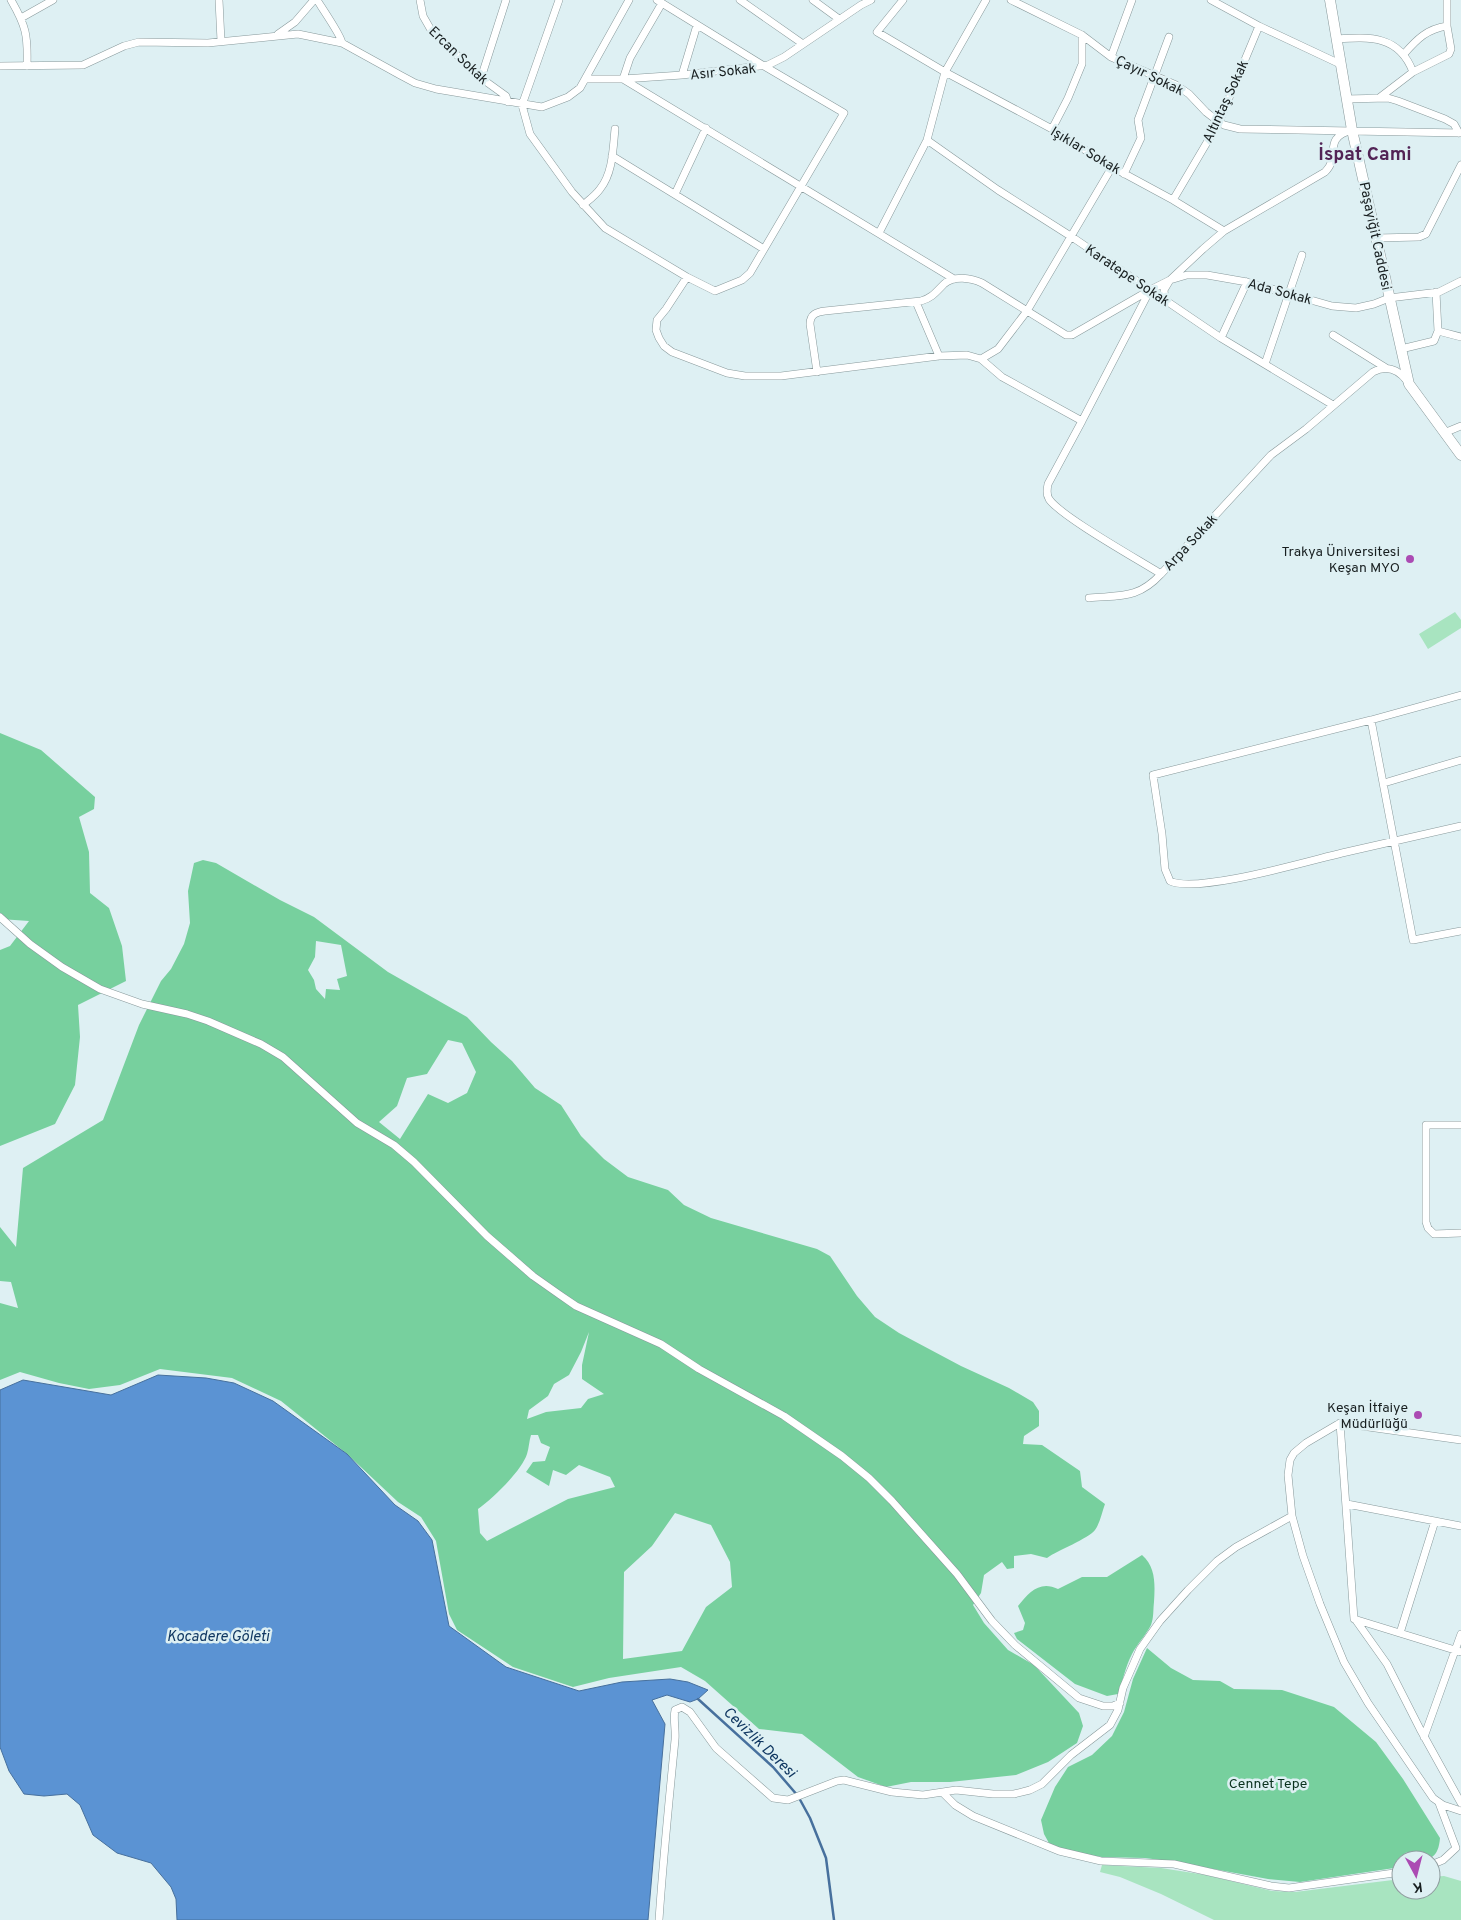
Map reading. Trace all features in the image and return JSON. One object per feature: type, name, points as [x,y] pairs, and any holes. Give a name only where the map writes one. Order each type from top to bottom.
[{"type":"main road","name":"Paşayiğit Caddesi","points":[[1330,0],[1352,130],[1409,384],[1461,455]]},
{"type":"street","points":[[10,0],[21,18],[27,35],[27,66]]},
{"type":"street","points":[[21,18],[52,0]]},
{"type":"street","points":[[220,0],[221,42]]},
{"type":"street","points":[[274,36],[295,22],[316,0],[341,37],[342,43]]},
{"type":"street","name":"Ercan Sokak","points":[[420,0],[423,16],[431,30],[481,78],[506,96],[508,102]]},
{"type":"street","points":[[481,78],[506,0]]},
{"type":"street","points":[[560,0],[522,105],[533,140],[583,205],[609,231],[711,290],[718,291],[746,277],[764,249],[801,187],[844,113],[660,2],[630,58],[623,79],[706,128],[801,187],[954,279]]},
{"type":"street","points":[[0,66],[83,65],[124,46],[139,42],[221,42],[298,34],[342,43],[415,83],[436,89],[542,107],[575,93],[586,79],[630,0]]},
{"type":"street","points":[[740,0],[803,44]]},
{"type":"street","points":[[813,0],[839,19]]},
{"type":"street","name":"Asır Sokak","points":[[586,79],[623,79],[682,75],[764,66],[774,63],[803,44],[839,19],[859,2],[871,0]]},
{"type":"street","name":"Işıklar Sokak","points":[[903,0],[877,32],[945,72],[1052,130],[1112,167],[1224,231]]},
{"type":"street","points":[[879,233],[927,140],[945,72],[986,0]]},
{"type":"street","name":"Çayır Sokak","points":[[1011,0],[1082,35],[1111,57],[1184,90],[1224,125],[1240,129],[1460,133]]},
{"type":"street","points":[[1111,57],[1132,0]]},
{"type":"street","points":[[1211,0],[1259,26],[1340,64]]},
{"type":"street","points":[[1379,98],[1414,72],[1449,54],[1451,47],[1447,26],[1447,0]]},
{"type":"street","points":[[682,75],[697,25]]},
{"type":"street","name":"Altıntaş Sokak","points":[[1172,200],[1219,122],[1259,26]]},
{"type":"street","points":[[1404,54],[1425,34],[1434,29],[1447,26]]},
{"type":"street","points":[[1052,130],[1082,64],[1082,35]]},
{"type":"street","points":[[1124,174],[1141,138],[1138,120],[1169,37]]},
{"type":"street","points":[[1336,39],[1377,39],[1392,45],[1404,54],[1414,72]]},
{"type":"street","points":[[1346,99],[1379,98],[1398,101],[1445,119],[1454,124],[1460,133]]},
{"type":"street","points":[[676,194],[706,128]]},
{"type":"street","points":[[583,205],[602,186],[612,156],[615,129]]},
{"type":"street","points":[[1165,300],[1164,290],[1170,280],[1224,231],[1325,172],[1331,164],[1335,140],[1340,134],[1352,130]]},
{"type":"street","name":"Karatepe Sokak","points":[[927,140],[998,190],[1072,237],[1221,338],[1333,405]]},
{"type":"street","points":[[612,156],[764,249]]},
{"type":"street","points":[[1377,238],[1419,237],[1426,234],[1461,165]]},
{"type":"street","points":[[981,359],[998,349],[1026,311],[1072,237],[1112,167]]},
{"type":"street","points":[[1265,364],[1302,255]]},
{"type":"street","points":[[939,270],[945,278],[944,284]]},
{"type":"street","name":"Ada Sokak","points":[[1170,280],[1197,274],[1247,282],[1345,308],[1365,307],[1389,298],[1436,292],[1461,281]]},
{"type":"street","points":[[687,277],[656,323],[659,338],[668,349],[719,370],[745,376],[781,376],[939,356],[968,355],[981,359],[997,373],[1082,420]]},
{"type":"street","points":[[817,372],[810,322],[814,314],[826,311],[916,302],[930,298],[944,284],[954,279],[963,278],[980,282],[1070,336],[1170,280]]},
{"type":"street","points":[[1221,338],[1247,282]]},
{"type":"street","name":"Arpa Sokak","points":[[1150,290],[1048,484],[1048,496],[1053,503],[1079,523],[1160,574],[1271,455],[1306,429],[1372,372],[1389,369]]},
{"type":"street","points":[[1389,369],[1401,368],[1402,353],[1434,341],[1438,330],[1436,292]]},
{"type":"street","points":[[916,302],[939,356]]},
{"type":"street","points":[[1438,330],[1461,337]]},
{"type":"street","points":[[1334,335],[1389,369],[1400,372],[1409,384]]},
{"type":"street","points":[[1444,433],[1461,426]]},
{"type":"street","points":[[1089,598],[1136,593],[1148,587],[1160,574]]},
{"type":"street","points":[[1461,695],[1153,775],[1165,870],[1170,881],[1174,883],[1213,882],[1242,877],[1461,826]]},
{"type":"street","points":[[1370,720],[1384,783],[1393,841],[1413,940],[1461,931]]},
{"type":"street","points":[[1384,783],[1461,760]]},
{"type":"street","points":[[0,917],[30,944],[62,967],[100,989],[142,1004],[187,1014],[208,1021],[261,1044],[282,1057],[357,1123],[394,1145],[414,1162],[487,1236],[533,1276],[585,1310],[661,1344],[699,1369],[784,1416],[842,1456],[869,1478],[892,1501],[957,1574],[992,1620],[1015,1645],[1079,1698],[1103,1706],[1113,1706],[1120,1703]]},
{"type":"street","points":[[1461,1124],[1426,1125],[1426,1222],[1430,1230],[1437,1234],[1461,1233]]},
{"type":"street","points":[[1441,1861],[1456,1848],[1439,1803],[1429,1793],[1368,1703],[1349,1671],[1312,1583],[1292,1516],[1288,1474],[1290,1460],[1300,1448],[1340,1423],[1461,1440]]},
{"type":"street","points":[[1340,1423],[1354,1618],[1387,1664],[1424,1737],[1461,1803]]},
{"type":"street","points":[[1347,1504],[1461,1526]]},
{"type":"street","points":[[659,1920],[665,1830],[675,1737],[674,1710],[682,1707],[690,1712],[716,1748],[769,1796],[778,1800],[793,1798],[836,1781],[850,1780],[892,1792],[923,1795],[956,1790],[1007,1794],[1022,1792],[1036,1787],[1047,1780],[1071,1755],[1106,1730],[1116,1717],[1130,1671],[1140,1648],[1160,1621],[1188,1590],[1217,1561],[1236,1547],[1292,1516]]},
{"type":"street","points":[[1400,1633],[1435,1521]]},
{"type":"street","points":[[1354,1618],[1459,1651]]},
{"type":"street","points":[[1424,1737],[1459,1651],[1461,1634]]},
{"type":"street","points":[[943,1793],[960,1809],[983,1821],[1059,1851],[1096,1860],[1174,1864],[1271,1886],[1289,1888],[1391,1873]]},
{"type":"street","points":[[1439,1803],[1461,1811]]},
{"type":"green space","points":[[1455,612],[1461,620],[1461,628],[1428,649],[1419,634]]},
{"type":"green space","points":[[0,733],[41,750],[95,797],[94,809],[79,817],[89,852],[90,893],[109,908],[122,946],[126,981],[78,1005],[80,1037],[75,1085],[55,1124],[0,1146],[0,950],[10,946],[29,921],[0,919]]},
{"type":"green space","points":[[203,860],[216,863],[280,900],[314,917],[388,972],[467,1017],[512,1061],[535,1088],[561,1105],[581,1136],[604,1159],[628,1177],[668,1190],[684,1205],[711,1218],[817,1249],[830,1256],[857,1296],[875,1317],[899,1333],[1033,1402],[1039,1411],[1039,1426],[1024,1436],[1023,1444],[1042,1445],[1080,1471],[1082,1487],[1105,1504],[1100,1521],[1095,1530],[1086,1537],[1047,1558],[1031,1554],[1014,1556],[1014,1568],[1007,1569],[1002,1562],[984,1575],[981,1593],[973,1605],[984,1623],[1008,1650],[1034,1665],[1079,1713],[1083,1726],[1077,1743],[1048,1762],[1016,1775],[950,1782],[911,1782],[886,1787],[858,1777],[802,1734],[759,1729],[705,1681],[681,1667],[609,1678],[573,1687],[513,1667],[457,1630],[449,1614],[436,1541],[421,1517],[398,1502],[347,1454],[281,1401],[232,1378],[160,1369],[120,1385],[89,1389],[20,1372],[0,1380],[0,1303],[18,1308],[11,1282],[0,1281],[0,1227],[16,1247],[23,1168],[103,1120],[139,1025],[161,981],[171,969],[184,944],[190,923],[188,891],[194,863]],"holes":[[[316,941],[341,945],[347,976],[337,979],[340,990],[326,989],[325,999],[316,989],[314,980],[308,970],[315,957]],[[448,1040],[462,1043],[476,1072],[467,1093],[448,1103],[428,1094],[400,1139],[379,1122],[397,1106],[407,1078],[427,1074]],[[589,1332],[582,1365],[582,1379],[604,1394],[588,1399],[581,1408],[546,1412],[527,1419],[529,1410],[548,1396],[554,1384],[569,1375]],[[531,1435],[538,1435],[541,1443],[550,1447],[545,1461],[533,1462],[526,1472],[549,1486],[553,1470],[566,1475],[579,1465],[610,1477],[615,1487],[568,1499],[487,1541],[480,1533],[478,1509],[513,1476],[527,1454]],[[675,1513],[711,1525],[730,1562],[732,1587],[706,1607],[682,1651],[623,1659],[624,1572],[652,1546]]]},
{"type":"green space","points":[[1142,1555],[1150,1565],[1154,1577],[1153,1619],[1149,1629],[1130,1659],[1118,1694],[1107,1696],[1075,1684],[1017,1639],[1014,1633],[1023,1630],[1025,1623],[1018,1606],[1035,1589],[1046,1586],[1058,1589],[1082,1577],[1107,1577]]},
{"type":"green space","name":"Cennet Tepe","points":[[1147,1648],[1171,1668],[1193,1680],[1220,1681],[1234,1689],[1282,1690],[1334,1707],[1376,1742],[1403,1779],[1440,1838],[1438,1850],[1391,1850],[1391,1868],[1300,1882],[1268,1879],[1145,1858],[1102,1857],[1075,1853],[1050,1845],[1044,1834],[1041,1820],[1055,1787],[1068,1767],[1092,1755],[1112,1736],[1124,1712],[1133,1679]]},
{"type":"green space","points":[[1102,1865],[1161,1868],[1206,1875],[1272,1891],[1295,1892],[1391,1880],[1391,1900],[1441,1900],[1441,1876],[1444,1876],[1461,1881],[1461,1920],[1214,1920],[1161,1894],[1120,1877],[1100,1872]]},
{"type":"water","name":"Kocadere Göleti","points":[[158,1375],[206,1378],[234,1383],[273,1401],[347,1454],[395,1505],[418,1521],[432,1540],[449,1626],[506,1667],[579,1691],[622,1682],[670,1679],[688,1682],[708,1690],[698,1699],[690,1702],[667,1695],[652,1700],[665,1724],[648,1920],[177,1920],[176,1899],[171,1887],[151,1863],[117,1853],[93,1835],[80,1805],[67,1794],[44,1796],[24,1794],[9,1771],[0,1747],[0,1390],[23,1380],[111,1395]]},
{"type":"waterway","name":"Cevizlik Deresi","points":[[698,1699],[773,1767],[798,1796],[810,1818],[826,1858],[834,1920]]},
{"type":"place","name":"Trakya Üniversitesi Keşan MYO","points":[[1410,559]]},
{"type":"place","name":"Keşan İtfaiye Müdürlüğü","points":[[1418,1415]]},
{"type":"district","name":"İspat Cami","points":[[1365,153]]}]
